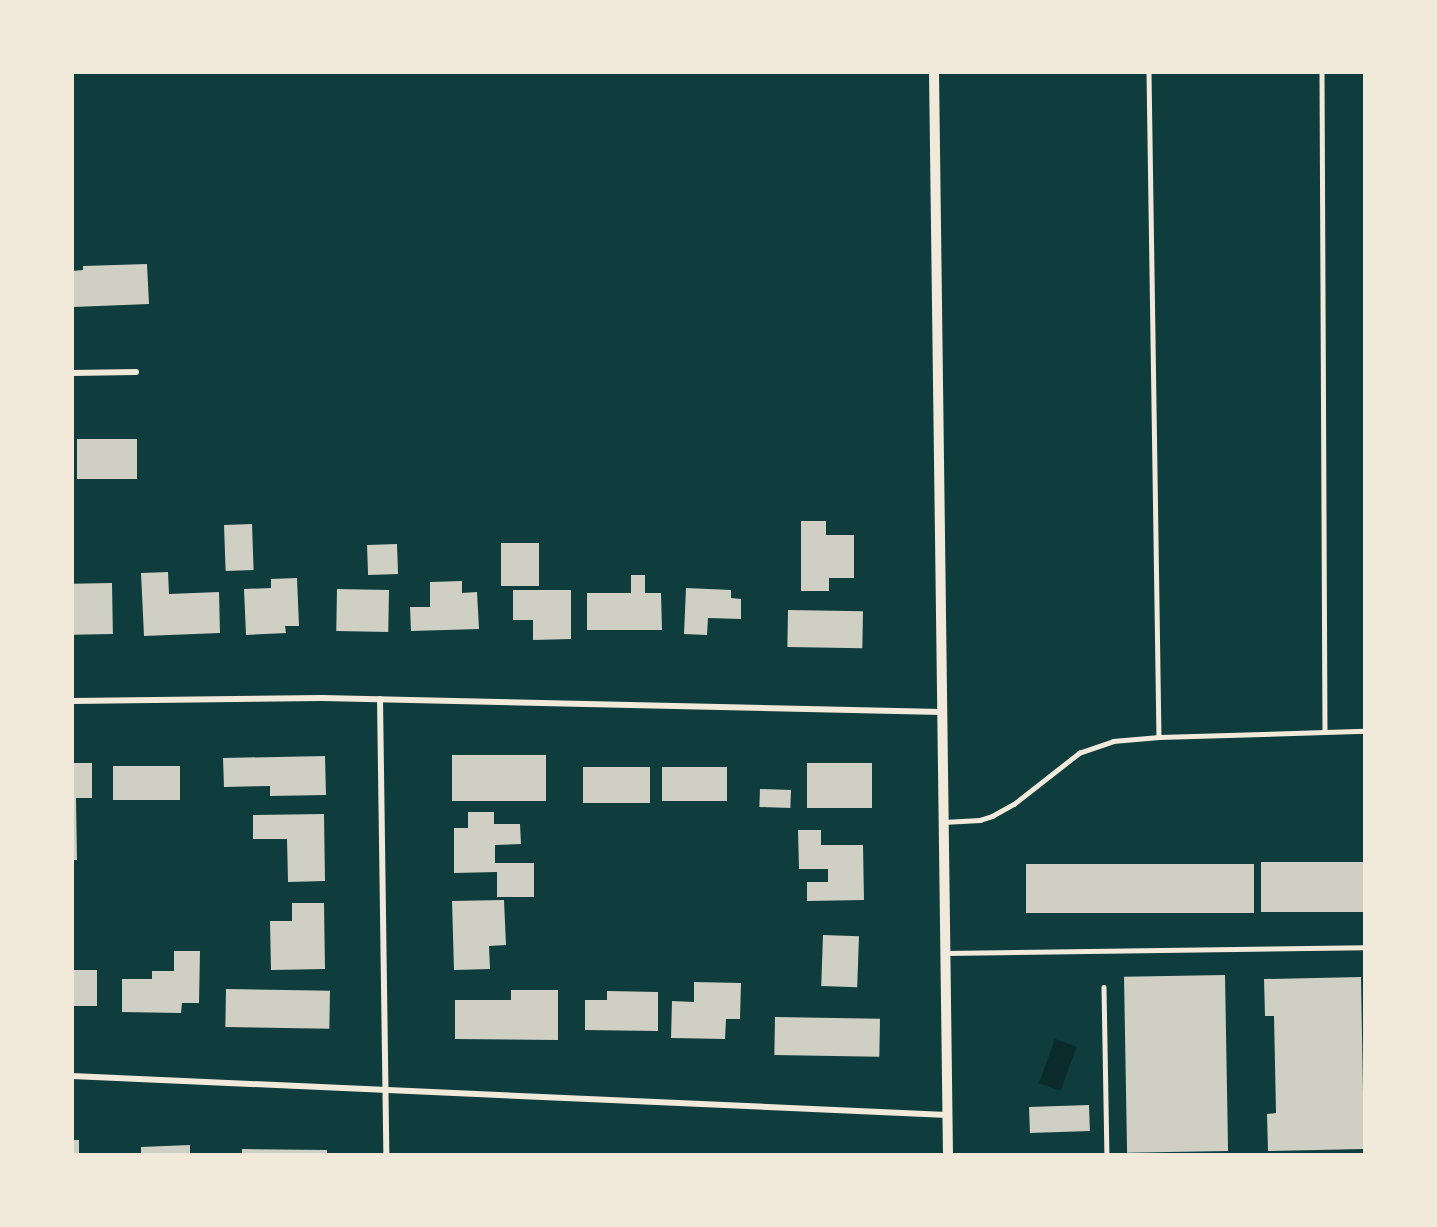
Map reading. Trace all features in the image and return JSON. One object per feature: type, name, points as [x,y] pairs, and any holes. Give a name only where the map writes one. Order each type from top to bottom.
[{"type":"street","points":[[934,72],[948,1155]]},
{"type":"street","points":[[72,374],[136,372]]},
{"type":"street","points":[[72,701],[380,699],[941,712]]},
{"type":"street","points":[[380,699],[386,1155]]},
{"type":"street","points":[[72,1076],[948,1115]]},
{"type":"lane","points":[[1149,72],[1159,737]]},
{"type":"lane","points":[[1322,72],[1325,732]]},
{"type":"lane","points":[[943,822],[980,820],[1000,812],[1079,753],[1113,741],[1159,737],[1365,731]]},
{"type":"lane","points":[[945,953],[1365,946]]},
{"type":"lane","points":[[1104,987],[1107,1155]]},
{"type":"water","points":[[1055,1039],[1077,1047],[1061,1091],[1039,1083]]},
{"type":"building","points":[[147,264],[149,304],[73,307],[72,271],[83,270],[83,266]]},
{"type":"building","points":[[77,439],[137,439],[137,479],[77,479]]},
{"type":"building","points":[[801,521],[826,521],[826,535],[854,535],[854,578],[829,578],[829,591],[801,591]]},
{"type":"building","points":[[252,524],[254,570],[226,571],[224,525]]},
{"type":"building","points":[[501,543],[539,543],[539,586],[501,586]]},
{"type":"building","points":[[397,544],[398,574],[368,575],[367,545]]},
{"type":"building","points":[[168,572],[169,594],[219,592],[220,633],[144,636],[141,573]]},
{"type":"building","points":[[631,575],[645,575],[645,593],[661,593],[662,630],[587,630],[587,593],[631,593]]},
{"type":"building","points":[[297,578],[299,626],[285,626],[286,633],[246,635],[244,589],[271,588],[271,579]]},
{"type":"building","points":[[462,581],[462,593],[477,592],[479,629],[411,631],[410,607],[430,607],[430,582]]},
{"type":"building","points":[[112,583],[113,634],[73,635],[72,584]]},
{"type":"building","points":[[686,588],[731,590],[731,598],[741,599],[741,619],[708,618],[707,635],[684,634]]},
{"type":"building","points":[[337,589],[389,590],[388,632],[336,631]]},
{"type":"building","points":[[513,590],[571,590],[571,639],[533,640],[533,620],[513,620]]},
{"type":"building","points":[[788,610],[863,611],[862,648],[787,647]]},
{"type":"building","points":[[452,755],[546,755],[546,801],[452,801]]},
{"type":"building","points":[[325,756],[326,795],[270,796],[270,786],[224,787],[223,758]]},
{"type":"building","points":[[72,763],[92,763],[92,798],[76,798],[77,860],[72,860]]},
{"type":"building","points":[[807,763],[872,763],[872,808],[807,808]]},
{"type":"building","points":[[113,766],[180,766],[180,800],[113,800]]},
{"type":"building","points":[[583,767],[650,767],[650,803],[583,803]]},
{"type":"building","points":[[662,767],[727,767],[727,801],[662,801]]},
{"type":"building","points":[[760,789],[791,790],[790,808],[759,807]]},
{"type":"building","points":[[468,812],[494,812],[494,824],[520,824],[521,844],[495,845],[495,863],[534,863],[534,897],[497,897],[497,872],[454,873],[454,828],[468,828]]},
{"type":"building","points":[[324,814],[325,881],[288,882],[287,839],[253,839],[253,815]]},
{"type":"building","points":[[798,830],[821,830],[821,845],[863,845],[864,900],[807,901],[807,882],[828,882],[828,869],[799,869]]},
{"type":"building","points":[[1261,862],[1365,862],[1365,912],[1261,912]]},
{"type":"building","points":[[1026,864],[1254,864],[1254,913],[1026,913]]},
{"type":"building","points":[[504,900],[506,945],[489,946],[490,969],[454,970],[452,901]]},
{"type":"building","points":[[292,903],[324,903],[325,969],[271,970],[270,921],[292,921]]},
{"type":"building","points":[[823,935],[859,936],[857,987],[821,986]]},
{"type":"building","points":[[174,951],[200,951],[199,1003],[182,1003],[181,1013],[122,1012],[122,979],[152,979],[152,971],[174,971]]},
{"type":"building","points":[[72,970],[97,970],[97,1006],[72,1006]]},
{"type":"building","points":[[1225,975],[1228,1151],[1127,1153],[1124,977]]},
{"type":"building","points":[[1361,977],[1364,1149],[1268,1151],[1267,1114],[1276,1113],[1274,1016],[1265,1016],[1264,979]]},
{"type":"building","points":[[694,982],[741,983],[740,1019],[726,1019],[725,1039],[671,1038],[672,1001],[694,1002]]},
{"type":"building","points":[[226,989],[330,991],[329,1029],[225,1027]]},
{"type":"building","points":[[511,990],[558,990],[558,1040],[455,1039],[455,1000],[511,1000]]},
{"type":"building","points":[[607,991],[658,992],[658,1031],[585,1030],[585,1000],[607,1000]]},
{"type":"building","points":[[775,1017],[880,1019],[879,1057],[774,1055]]},
{"type":"building","points":[[1089,1105],[1090,1131],[1030,1133],[1029,1107]]},
{"type":"building","points":[[72,1140],[79,1140],[79,1155],[72,1155]]},
{"type":"building","points":[[190,1145],[190,1155],[141,1155],[141,1147]]},
{"type":"building","points":[[242,1149],[327,1150],[327,1155],[242,1155]]},
{"type":"building","points":[[459,1153],[521,1153],[521,1155],[459,1155]]},
{"type":"building","points":[[526,1153],[549,1153],[549,1155],[526,1155]]}]
